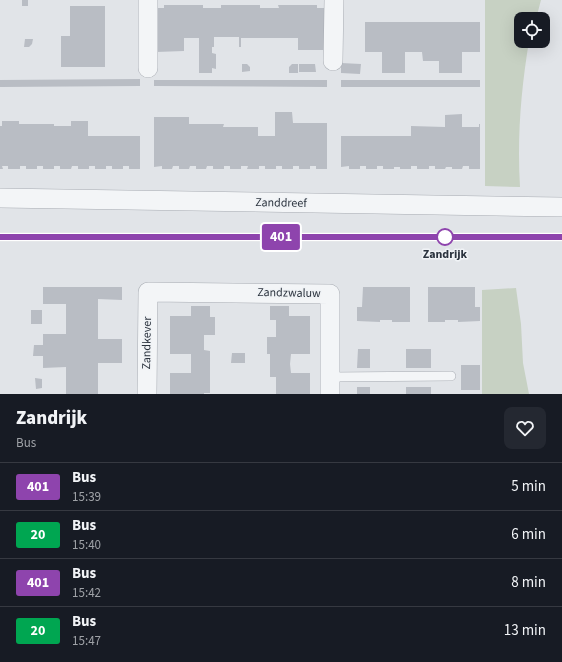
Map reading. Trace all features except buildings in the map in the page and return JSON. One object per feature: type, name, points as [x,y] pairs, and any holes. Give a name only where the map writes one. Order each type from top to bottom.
[{"type":"street","points":[[148,0],[148,68]]},
{"type":"street","points":[[333,61],[334,0]]},
{"type":"street","name":"Zanddreef","points":[[0,198],[562,207]]},
{"type":"street","name":"Zandzwaluw","points":[[148,292],[330,294],[330,385]]},
{"type":"street","name":"Zandkever","points":[[147,394],[148,292]]},
{"type":"lane","points":[[0,237],[562,237]]},
{"type":"lane","points":[[330,385],[451,376]]},
{"type":"green space","points":[[485,0],[541,0],[538,12],[514,12],[514,48],[528,48],[520,114],[520,187],[485,186]]},
{"type":"green space","points":[[516,288],[521,324],[523,363],[529,394],[482,394],[482,290]]},
{"type":"bus line","name":"401","points":[[0,237],[562,237]]},
{"type":"place","name":"Zandrijk","points":[[445,237]]}]
